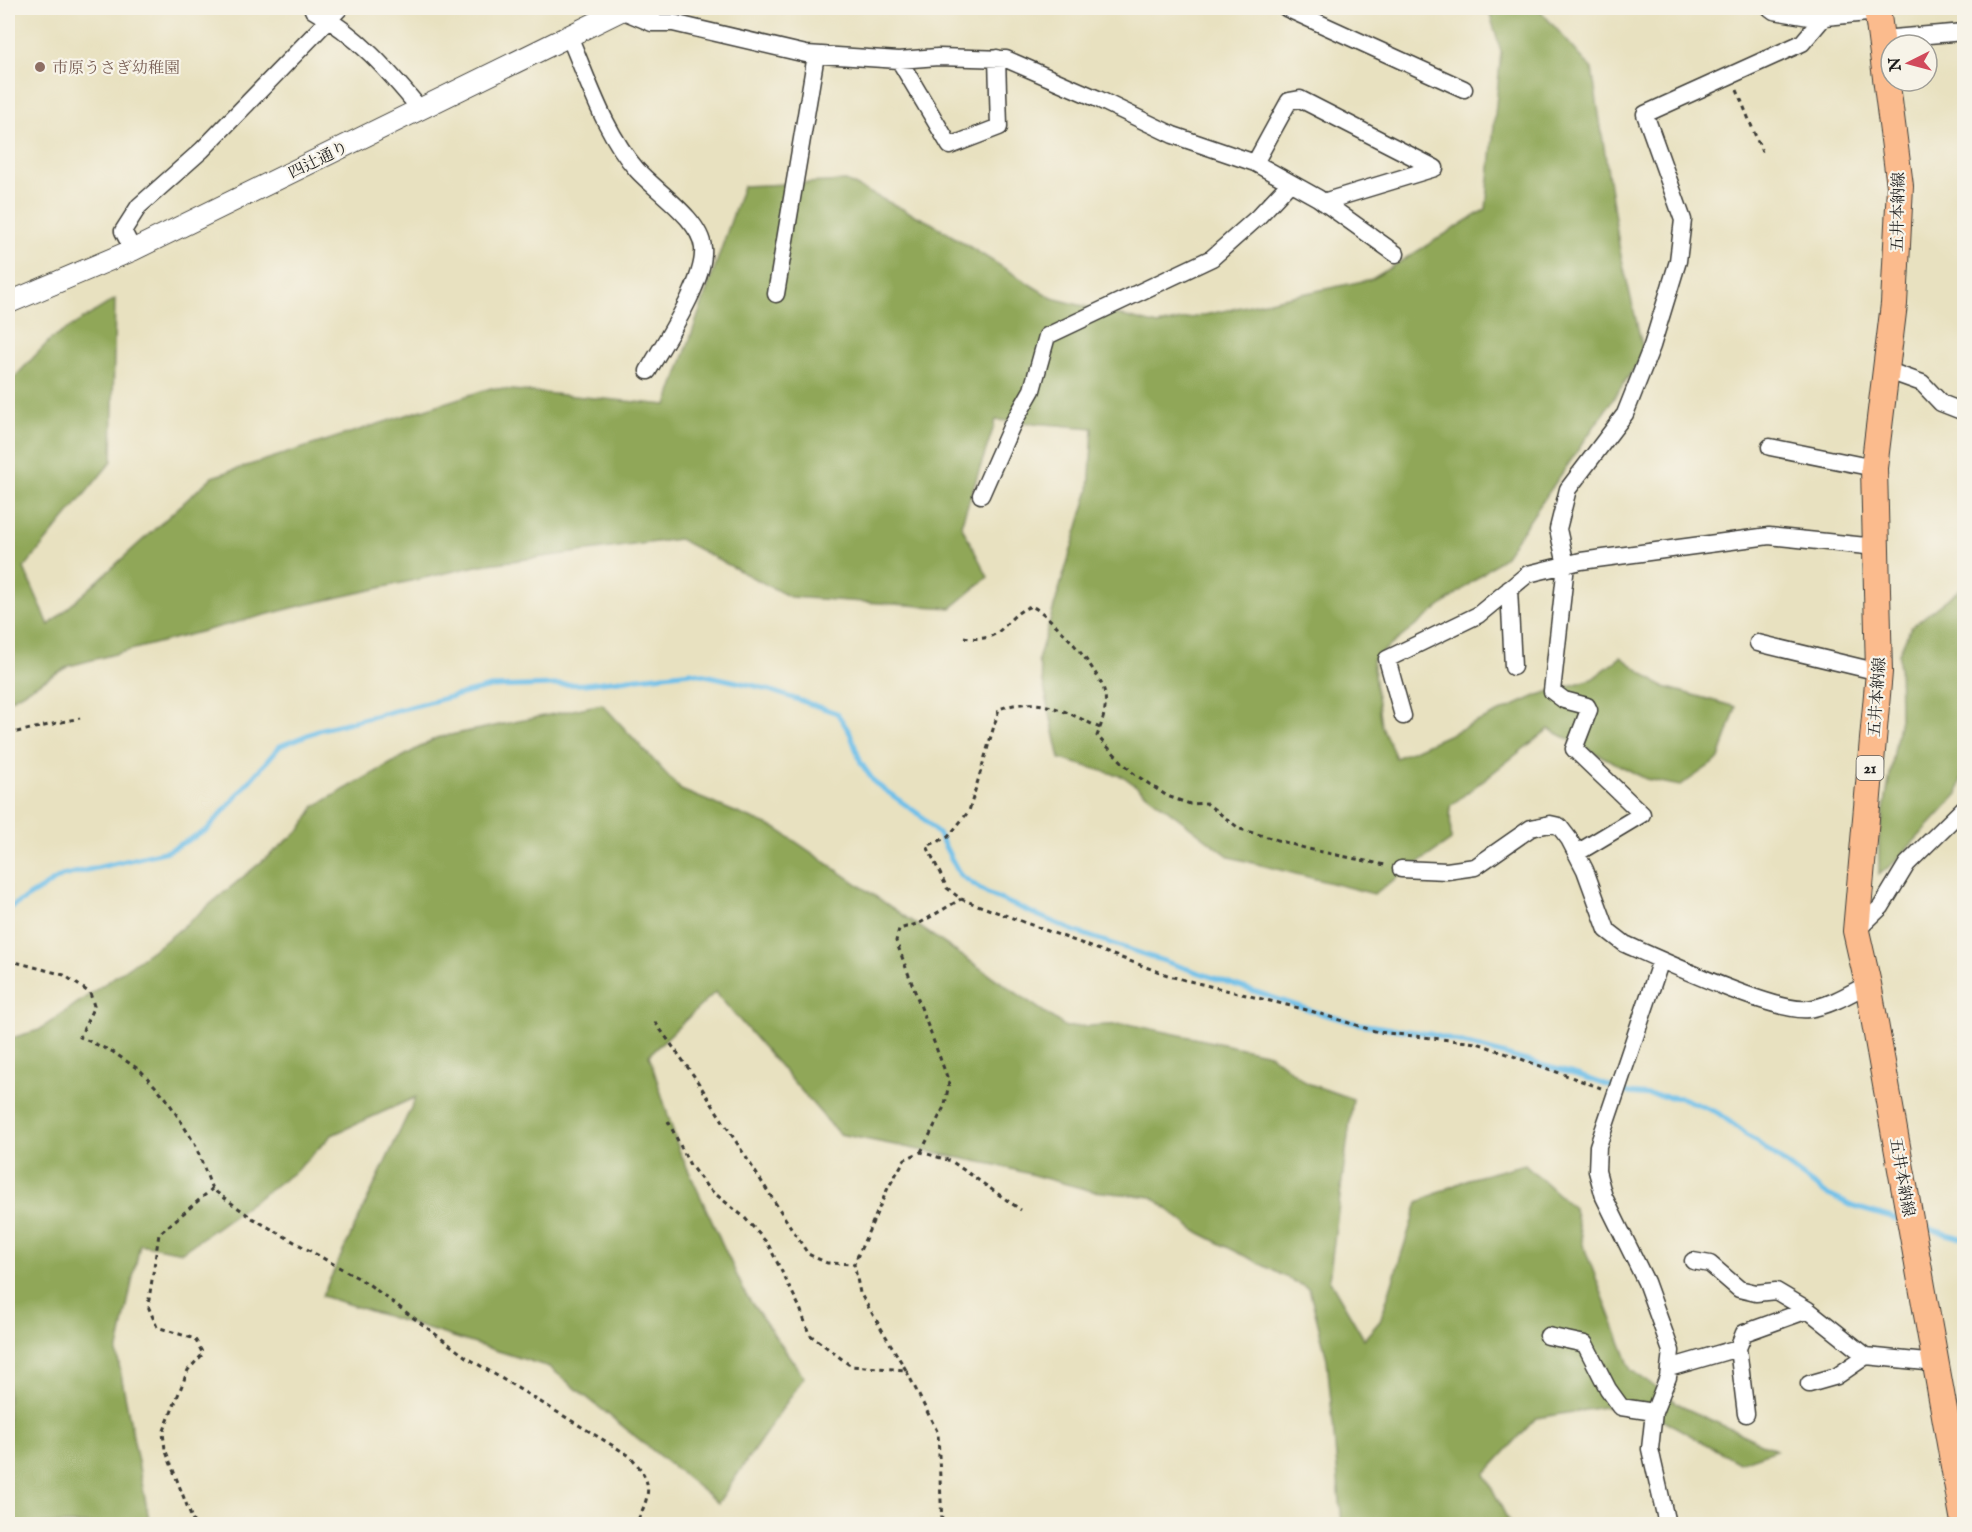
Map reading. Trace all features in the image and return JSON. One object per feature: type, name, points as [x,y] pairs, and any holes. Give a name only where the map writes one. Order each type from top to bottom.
[{"type":"main road","name":"五井本納線","points":[[1877,10],[1880,33]]},
{"type":"main road","name":"五井本納線","points":[[1888,93],[1900,186],[1894,304],[1874,468],[1879,672],[1856,931],[1868,984],[1965,1522]]},
{"type":"street","points":[[1286,8],[1464,89]]},
{"type":"street","points":[[1770,8],[1793,15],[1824,17],[1877,10]]},
{"type":"street","points":[[623,9],[652,23],[673,23],[816,55],[899,60],[938,57],[1006,59],[1088,94],[1173,135],[1255,163],[1323,202],[1396,254]]},
{"type":"street","name":"四辻通り","points":[[8,303],[133,250],[623,9]]},
{"type":"street","points":[[313,10],[334,13],[381,62],[420,109]]},
{"type":"street","points":[[133,250],[123,231],[139,206],[202,150],[334,13]]},
{"type":"street","points":[[1576,853],[1642,814],[1574,749],[1588,710],[1587,706],[1564,700],[1552,692],[1566,566],[1558,529],[1568,489],[1625,414],[1652,346],[1678,261],[1683,220],[1645,114],[1802,43],[1824,17]]},
{"type":"street","points":[[1939,34],[1965,32]]},
{"type":"street","points":[[569,36],[614,140],[639,172],[695,224],[703,247],[702,273],[648,371]]},
{"type":"street","points":[[776,294],[816,55]]},
{"type":"street","points":[[899,60],[950,146],[999,127],[997,58]]},
{"type":"street","points":[[1255,163],[1289,100],[1300,99],[1435,168],[1323,202]]},
{"type":"street","points":[[981,495],[1012,424],[1032,390],[1047,336],[1212,258],[1258,217],[1290,183]]},
{"type":"street","points":[[1886,370],[1922,383],[1941,403],[1965,412]]},
{"type":"street","points":[[1770,447],[1874,468]]},
{"type":"street","points":[[1403,716],[1387,658],[1478,615],[1528,574],[1581,561],[1769,536],[1876,547]]},
{"type":"street","points":[[1509,589],[1513,667]]},
{"type":"street","points":[[1758,643],[1879,672]]},
{"type":"street","points":[[1856,931],[1881,908],[1907,864],[1965,808]]},
{"type":"street","points":[[1401,869],[1447,871],[1475,867],[1531,828],[1550,824],[1559,826],[1576,853],[1607,930],[1625,944],[1771,1003],[1806,1009],[1829,1004],[1868,984]]},
{"type":"street","points":[[1660,960],[1598,1146],[1597,1171],[1604,1197],[1646,1282],[1671,1351],[1669,1368],[1654,1413],[1650,1449],[1667,1524]]},
{"type":"street","points":[[1693,1261],[1710,1264],[1739,1289],[1756,1293],[1776,1291],[1808,1310],[1866,1356],[1936,1363]]},
{"type":"street","points":[[1746,1414],[1738,1348],[1744,1333],[1808,1310]]},
{"type":"street","points":[[1548,1336],[1585,1344],[1608,1389],[1621,1407],[1654,1413]]},
{"type":"street","points":[[1669,1368],[1738,1348]]},
{"type":"street","points":[[1809,1384],[1837,1376],[1866,1356]]},
{"type":"path","points":[[1731,75],[1762,152]]},
{"type":"path","points":[[964,637],[985,638],[997,635],[1021,609],[1031,606],[1041,610],[1056,622],[1102,683],[1106,706],[1097,736],[1133,773],[1167,796],[1190,804],[1206,803],[1240,829],[1308,849],[1401,869]]},
{"type":"path","points":[[1100,728],[1043,704],[1020,702],[999,710],[969,811],[948,837],[927,846],[947,888],[961,899],[1173,977],[1311,1011],[1378,1032],[1477,1043],[1609,1090],[1614,1100]]},
{"type":"path","points":[[8,734],[80,718]]},
{"type":"path","points":[[942,1524],[938,1433],[906,1370],[860,1293],[854,1264],[888,1188],[905,1159],[921,1152],[945,1105],[949,1082],[896,941],[899,929],[920,923],[961,899]]},
{"type":"path","points":[[8,960],[64,975],[90,993],[94,1006],[80,1037],[113,1052],[141,1071],[166,1098],[195,1144],[212,1189],[252,1218],[367,1282],[466,1357],[630,1456],[644,1471],[649,1483],[646,1503],[636,1524]]},
{"type":"path","points":[[655,1022],[694,1076],[808,1254],[827,1263],[854,1264]]},
{"type":"path","points":[[668,1121],[690,1165],[708,1188],[744,1217],[768,1244],[800,1308],[809,1334],[851,1366],[906,1370]]},
{"type":"path","points":[[921,1152],[951,1161],[1021,1210]]},
{"type":"path","points":[[194,1524],[165,1449],[163,1433],[188,1370],[203,1354],[195,1340],[157,1327],[148,1306],[159,1234],[212,1189]]},
{"type":"green space","points":[[1488,8],[1538,8],[1592,69],[1620,251],[1644,354],[1505,556],[1372,660],[1381,725],[1396,758],[1538,695],[1592,679],[1621,657],[1661,686],[1736,707],[1719,759],[1680,786],[1646,779],[1549,729],[1450,806],[1451,840],[1374,894],[1230,857],[1124,777],[1060,759],[1038,660],[1089,490],[1093,428],[996,420],[961,525],[988,577],[951,608],[790,597],[679,539],[481,565],[296,607],[69,666],[8,701],[8,384],[51,339],[115,299],[112,461],[24,568],[49,625],[212,477],[491,388],[667,405],[743,186],[846,181],[933,224],[1052,298],[1158,325],[1372,279],[1486,209],[1501,52]]},
{"type":"green space","points":[[1964,586],[1964,769],[1958,794],[1896,861],[1879,875],[1879,838],[1900,718],[1899,653],[1911,627]]},
{"type":"green space","points":[[602,704],[681,790],[777,829],[1066,1027],[1128,1024],[1270,1054],[1307,1083],[1353,1099],[1329,1279],[1364,1339],[1380,1321],[1418,1202],[1468,1179],[1525,1164],[1574,1209],[1583,1244],[1631,1370],[1685,1408],[1776,1450],[1739,1463],[1646,1410],[1617,1405],[1536,1418],[1485,1474],[1510,1524],[1342,1524],[1327,1359],[1309,1289],[1194,1230],[1152,1197],[1092,1191],[996,1165],[839,1134],[715,992],[649,1055],[679,1150],[746,1295],[804,1377],[718,1503],[549,1367],[322,1296],[416,1097],[332,1135],[296,1171],[182,1252],[140,1244],[117,1354],[150,1524],[8,1524],[8,1039],[39,1030],[168,939],[301,829],[315,806],[436,738]]},
{"type":"waterway","points":[[8,909],[62,876],[168,851],[207,830],[280,746],[322,729],[490,687],[585,684],[691,672],[760,687],[837,713],[850,733],[861,763],[875,783],[920,815],[939,835],[960,875],[988,894],[1074,931],[1319,1013],[1359,1024],[1430,1034],[1581,1076],[1629,1093],[1682,1098],[1718,1113],[1826,1194],[1855,1207],[1902,1221]]},
{"type":"waterway","points":[[1920,1226],[1964,1239]]},
{"type":"place","name":"市原うさぎ幼稚園","points":[[40,67]]}]
